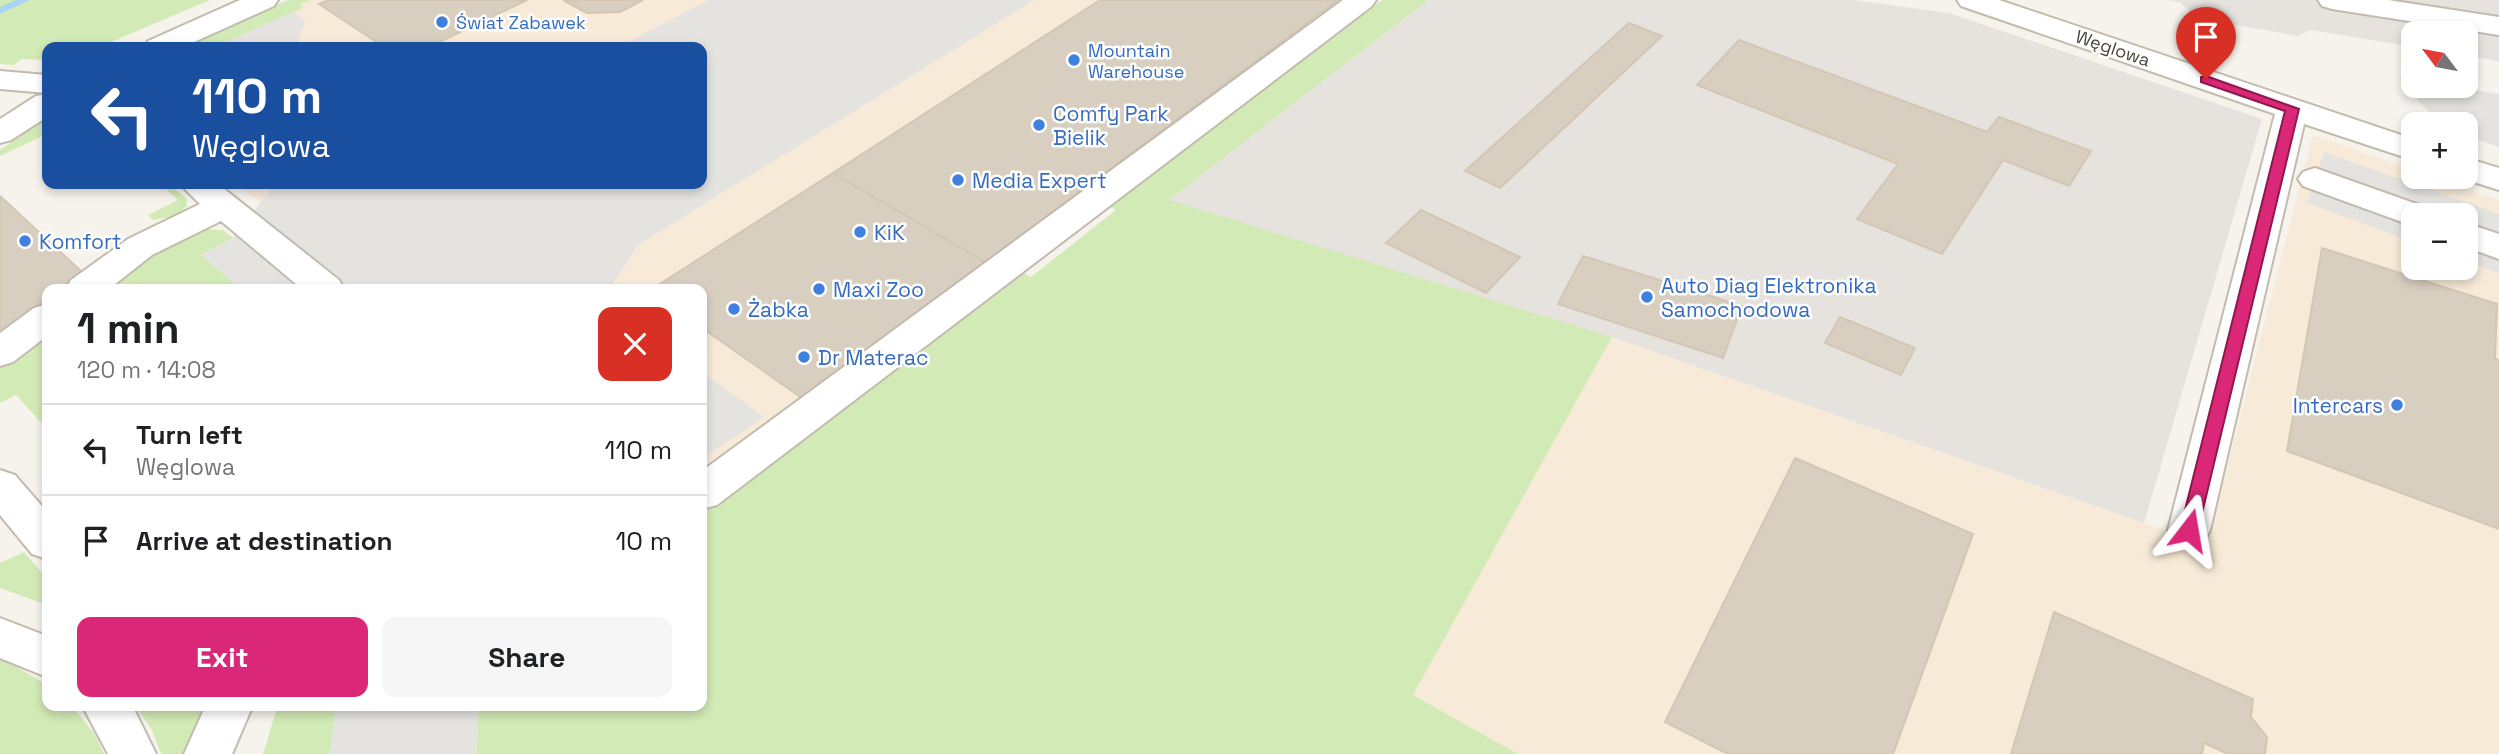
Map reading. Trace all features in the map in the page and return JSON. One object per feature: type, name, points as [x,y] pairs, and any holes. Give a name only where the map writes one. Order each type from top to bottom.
[{"type":"street","points":[[170,42],[264,0]]},
{"type":"street","points":[[707,489],[1362,0]]},
{"type":"street","name":"Węglowa","points":[[1971,0],[2401,146]]},
{"type":"street","points":[[2332,0],[2499,26]]},
{"type":"street","points":[[0,80],[42,84]]},
{"type":"street","points":[[0,133],[42,106]]},
{"type":"street","points":[[2189,530],[2292,109]]},
{"type":"street","points":[[2478,171],[2499,179]]},
{"type":"street","points":[[2315,180],[2401,211]]},
{"type":"street","points":[[203,189],[321,284]]},
{"type":"street","points":[[91,284],[140,247],[224,206]]},
{"type":"street","points":[[2478,239],[2499,247]]},
{"type":"street","points":[[0,352],[42,321]]},
{"type":"street","points":[[0,486],[42,536]]},
{"type":"street","points":[[0,637],[42,655]]},
{"type":"street","points":[[109,711],[122,730],[132,754]]},
{"type":"street","points":[[208,754],[227,711]]},
{"type":"shaded area","points":[[288,0],[1338,0],[707,471],[707,284],[363,284],[243,189],[707,189],[707,42],[191,42]]},
{"type":"shaded area","points":[[709,0],[1034,0],[638,245],[612,284],[235,284],[201,255],[233,238],[271,189],[707,189],[707,42],[628,42]]},
{"type":"shaded area","points":[[1428,0],[1853,0],[1949,13],[2262,119],[2144,523],[1612,337],[1168,201]]},
{"type":"shaded area","points":[[2167,0],[2499,0],[2499,61],[2478,58],[2478,21],[2401,21],[2401,45],[2311,30],[2297,36],[2198,18],[2179,2]]},
{"type":"shaded area","points":[[293,12],[305,21],[298,42],[226,42]]},
{"type":"shaded area","points":[[2478,91],[2499,94],[2499,147],[2478,140],[2478,112],[2429,112],[2416,98],[2478,98]]},
{"type":"shaded area","points":[[2313,135],[2401,166],[2401,189],[2467,189],[2499,200],[2499,754],[1518,754],[1413,695],[1612,337],[2207,545]]},
{"type":"shaded area","points":[[2324,152],[2401,179],[2401,189],[2428,189],[2468,203],[2401,203],[2401,238],[2307,203]]},
{"type":"shaded area","points":[[2478,207],[2499,214],[2499,273],[2478,265]]},
{"type":"shaded area","points":[[707,376],[764,417],[707,456]]},
{"type":"shaded area","points":[[335,711],[479,711],[476,754],[330,754]]},
{"type":"green space","points":[[0,0],[210,0],[111,42],[42,42],[42,60],[22,59],[14,65],[0,64]]},
{"type":"green space","points":[[288,0],[310,0],[300,4],[303,8],[226,42],[191,42]]},
{"type":"green space","points":[[1382,0],[1428,0],[1169,200],[1612,337],[1413,695],[1518,754],[476,754],[479,711],[707,711],[707,510],[1022,272],[1031,277],[1116,210],[1109,206],[1198,136],[1215,127]]},
{"type":"green space","points":[[42,120],[42,136],[0,156],[0,150],[22,135],[16,133]]},
{"type":"green space","points":[[166,189],[174,189],[187,199],[187,206],[175,216],[153,220],[148,215],[178,200]]},
{"type":"green space","points":[[205,229],[223,230],[233,238],[201,255],[235,284],[106,284],[136,262],[191,233]]},
{"type":"green space","points":[[42,332],[42,424],[16,395],[0,403],[0,364]]},
{"type":"green space","points":[[24,552],[42,573],[42,603],[0,588],[0,563]]},
{"type":"green space","points":[[0,657],[42,682],[42,711],[76,711],[94,733],[104,754],[0,754]]},
{"type":"green space","points":[[139,711],[212,711],[196,754],[161,754],[152,730]]},
{"type":"green space","points":[[276,711],[335,711],[330,754],[263,754]]},
{"type":"building","points":[[328,0],[527,0],[439,42],[376,42],[319,4]]},
{"type":"building","points":[[563,0],[643,0],[620,12],[587,13]]},
{"type":"building","name":"Comfy Park Bielik","points":[[1100,0],[1338,0],[985,262],[833,173]]},
{"type":"building","points":[[1629,23],[1662,36],[1500,188],[1465,171]]},
{"type":"building","points":[[1739,40],[1987,132],[1999,117],[2091,151],[2069,186],[2003,160],[1942,254],[1857,219],[1898,164],[1697,85]]},
{"type":"building","points":[[833,173],[985,262],[802,398],[707,332],[707,284],[660,284]]},
{"type":"building","name":"Komfort","points":[[0,196],[82,272],[66,284],[42,284],[42,302],[0,333]]},
{"type":"building","points":[[1421,210],[1520,257],[1486,293],[1386,243]]},
{"type":"building","name":"Intercars","points":[[2322,248],[2401,273],[2401,280],[2422,280],[2497,304],[2495,359],[2499,360],[2499,529],[2287,451]]},
{"type":"building","points":[[1583,256],[1742,306],[1723,358],[1558,304]]},
{"type":"building","points":[[1840,317],[1915,348],[1901,375],[1825,343]]},
{"type":"building","points":[[1795,458],[1973,534],[1893,754],[1728,754],[1665,722]]},
{"type":"building","points":[[2054,612],[2253,699],[2251,717],[2267,737],[2265,754],[2228,754],[2204,743],[2202,754],[2011,754]]},
{"type":"waterway","points":[[0,11],[25,0]]},
{"type":"place","name":"Świat Zabawek","points":[[442,22]]},
{"type":"place","name":"Mountain Warehouse","points":[[1074,60]]},
{"type":"place","name":"Comfy Park Bielik","points":[[1039,125]]},
{"type":"place","name":"Media Expert","points":[[958,180]]},
{"type":"place","name":"KiK","points":[[860,232]]},
{"type":"place","name":"Komfort","points":[[25,241]]},
{"type":"place","name":"Maxi Zoo","points":[[819,289]]},
{"type":"place","name":"Auto Diag Elektronika Samochodowa","points":[[1647,297]]},
{"type":"place","name":"Żabka","points":[[734,309]]},
{"type":"place","name":"Dr Materac","points":[[804,357]]},
{"type":"place","name":"Intercars","points":[[2397,405]]},
{"type":"route","points":[[2189,530],[2292,109],[2206,79]]}]
